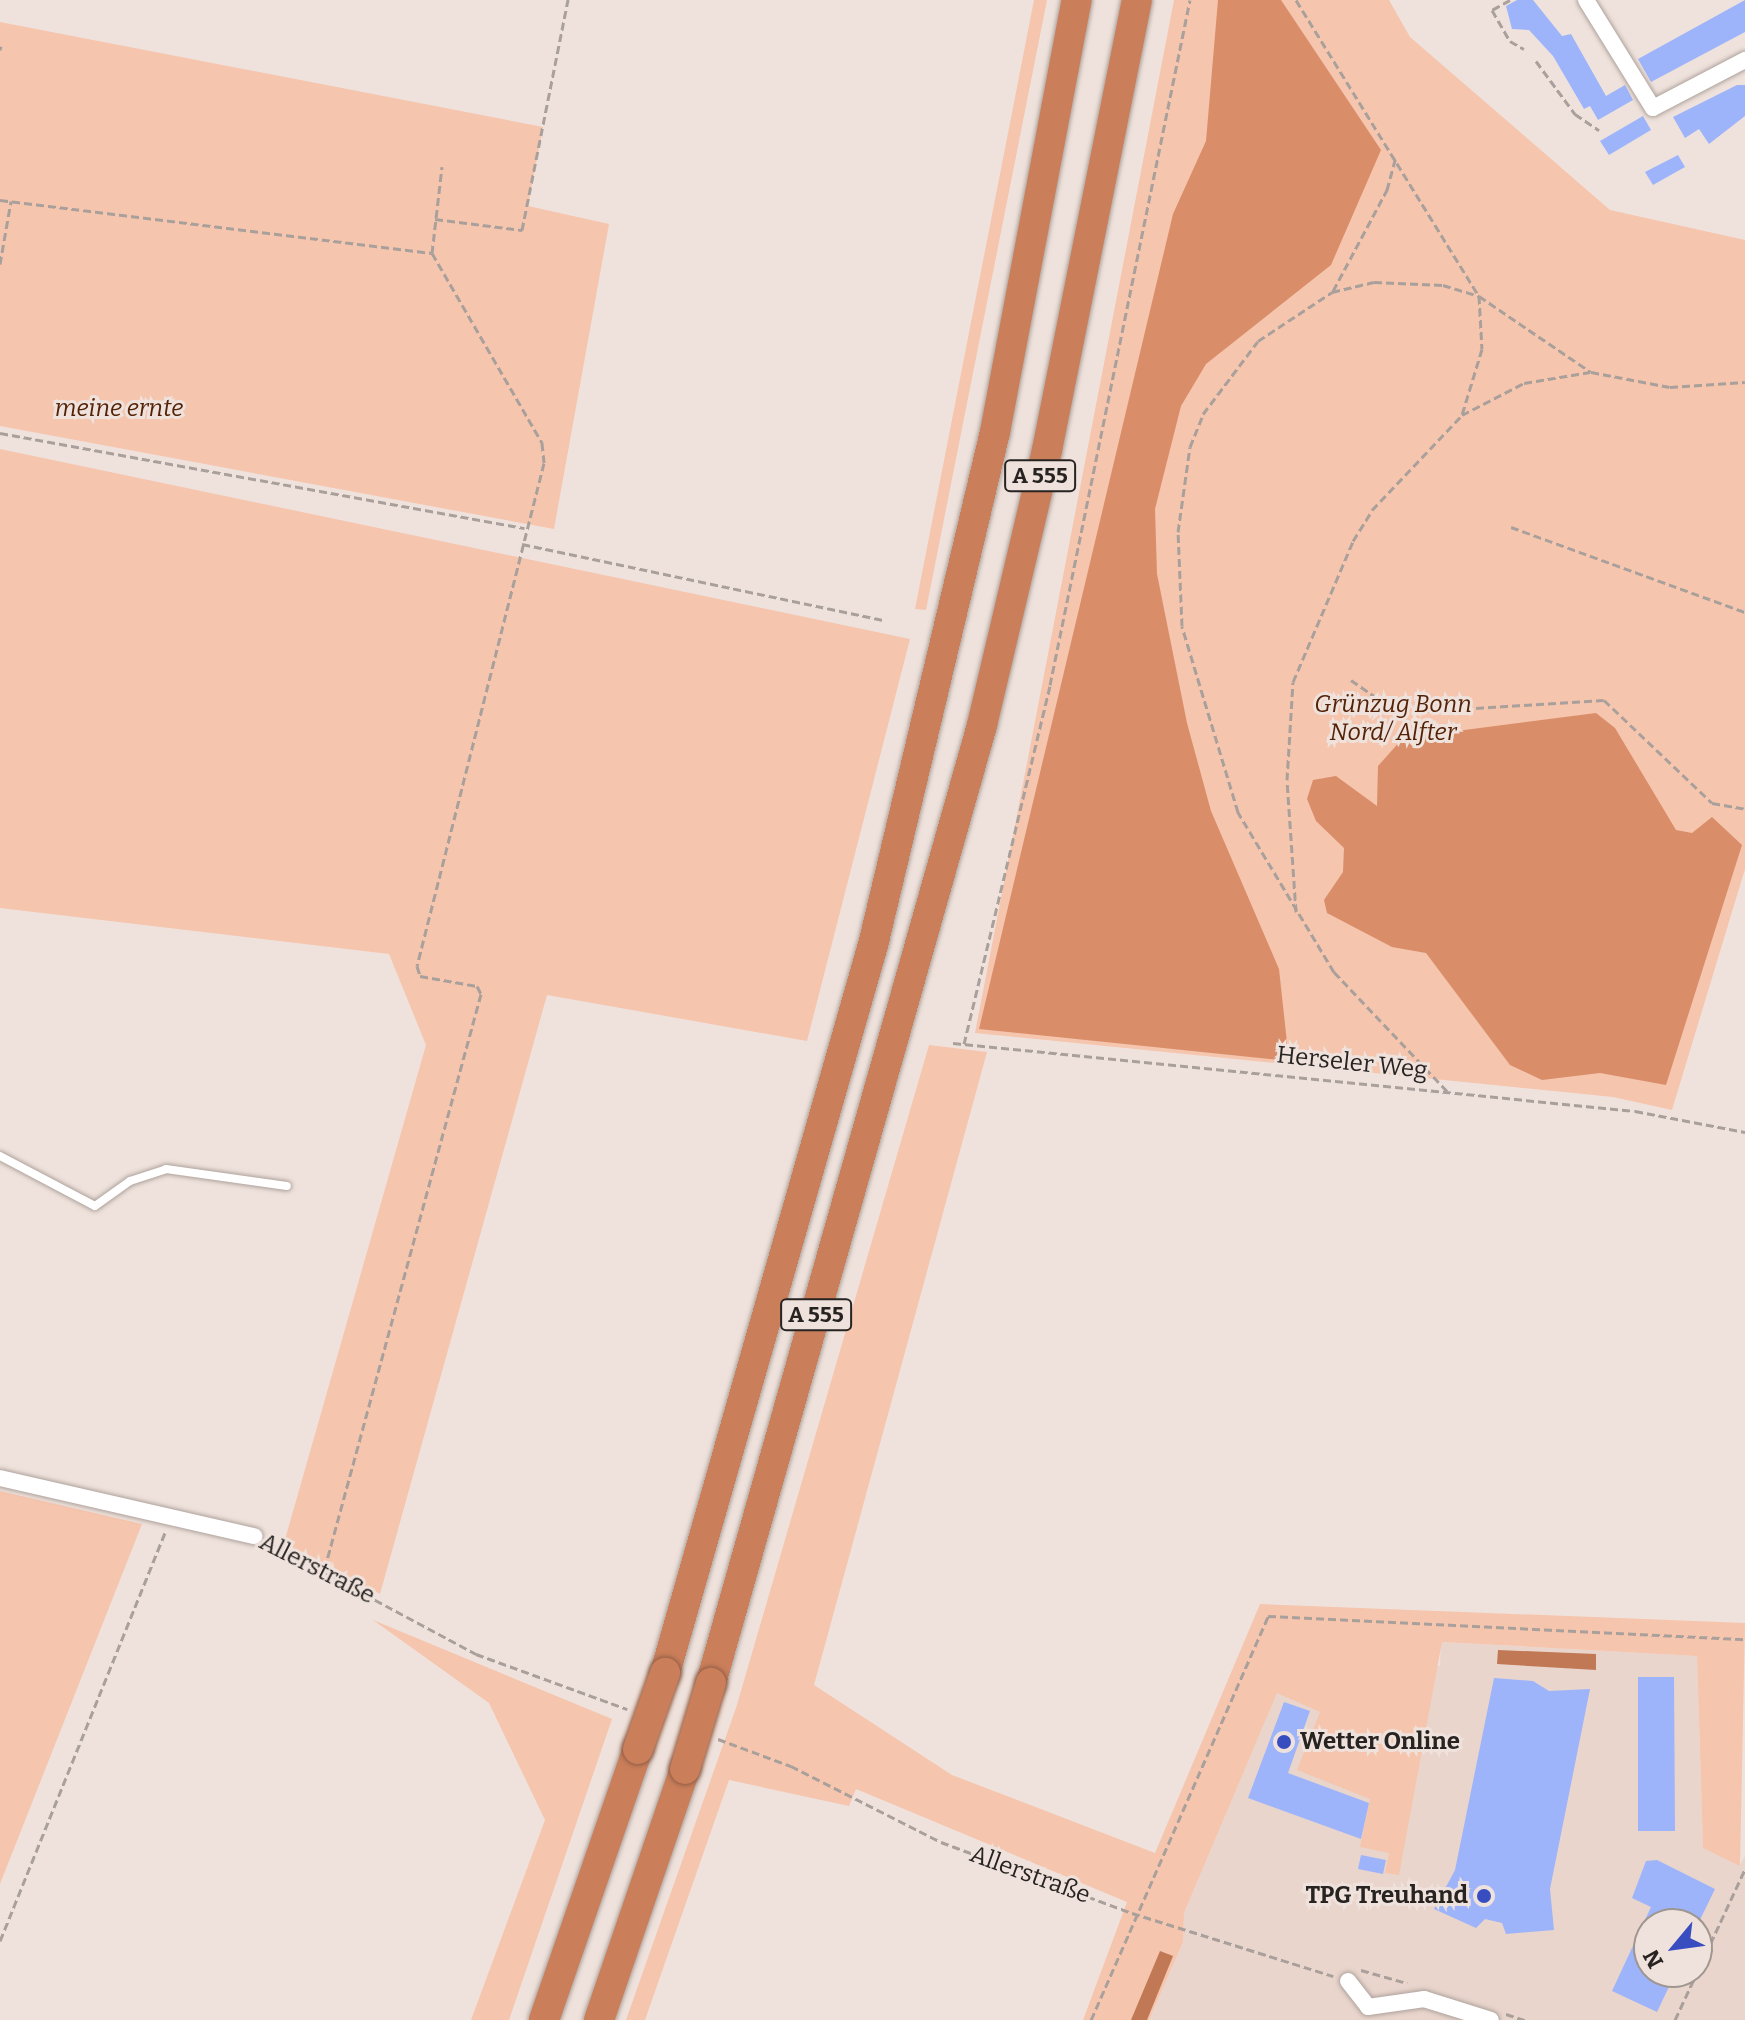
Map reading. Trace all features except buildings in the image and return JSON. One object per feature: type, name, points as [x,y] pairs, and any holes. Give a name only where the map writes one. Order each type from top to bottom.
[{"type":"highway","name":"A 555","points":[[544,2020],[665,1673],[874,941],[995,432],[1077,0]]},
{"type":"highway","name":"A 555","points":[[599,2020],[685,1769],[711,1683],[982,725],[1047,450],[1137,0]]},
{"type":"street","points":[[1586,0],[1653,108],[1745,60]]},
{"type":"street","name":"Allerstraße","points":[[0,1478],[254,1536]]},
{"type":"street","points":[[1348,1981],[1368,2007],[1424,1999],[1491,2020]]},
{"type":"lane","points":[[0,1156],[95,1206],[130,1181],[166,1169],[287,1186]]},
{"type":"path","points":[[435,219],[522,230],[568,0]]},
{"type":"path","points":[[964,1044],[1050,685],[1190,0]]},
{"type":"path","points":[[1296,0],[1396,157],[1479,296],[1482,349],[1462,415]]},
{"type":"path","points":[[1510,0],[1492,10],[1510,41],[1524,49]]},
{"type":"path","points":[[1536,61],[1575,114],[1599,130]]},
{"type":"path","points":[[1332,292],[1382,201],[1396,157]]},
{"type":"path","points":[[324,1571],[481,994],[477,986],[420,976],[417,966],[525,528],[544,463],[542,443],[432,253],[442,167]]},
{"type":"path","points":[[0,200],[432,253]]},
{"type":"path","points":[[0,264],[11,201]]},
{"type":"path","points":[[1447,1091],[1358,1003],[1297,916],[1238,812],[1203,712],[1182,626],[1178,532],[1190,447],[1209,400],[1258,341],[1332,292],[1410,282],[1479,296],[1591,372]]},
{"type":"path","points":[[1297,916],[1287,780],[1293,682],[1319,609],[1372,510],[1462,415],[1524,383],[1591,372],[1670,387],[1745,382]]},
{"type":"path","points":[[0,433],[525,528]]},
{"type":"path","points":[[1511,527],[1745,612]]},
{"type":"path","points":[[522,544],[883,620]]},
{"type":"path","points":[[1351,680],[1390,707],[1428,711],[1604,700],[1712,803],[1745,809]]},
{"type":"path","name":"Herseler Weg","points":[[953,1043],[1635,1111],[1745,1132]]},
{"type":"path","points":[[0,1941],[167,1517]]},
{"type":"path","name":"Allerstraße","points":[[254,1536],[476,1654],[618,1706]]},
{"type":"path","points":[[1091,2020],[1132,1913],[1268,1616],[1745,1639]]},
{"type":"path","name":"Allerstraße","points":[[724,1741],[941,1842],[1132,1913],[1348,1981]]},
{"type":"path","points":[[1675,2020],[1745,1869]]},
{"type":"shaded area","points":[[1218,0],[1281,0],[1381,150],[1331,265],[1206,364],[1181,406],[1155,509],[1157,574],[1187,723],[1211,811],[1279,969],[1289,1061],[979,1029],[1173,214],[1206,141]]},
{"type":"shaded area","points":[[1596,713],[1615,728],[1676,830],[1692,833],[1712,817],[1742,845],[1666,1085],[1600,1073],[1542,1080],[1510,1065],[1426,953],[1392,947],[1327,913],[1324,900],[1343,872],[1344,848],[1316,821],[1307,799],[1313,780],[1336,776],[1377,806],[1378,766],[1403,738]]},
{"type":"shaded area","points":[[1441,1642],[1697,1656],[1703,1848],[1740,1865],[1745,1856],[1745,2020],[1149,2020],[1183,1942],[1184,1913],[1291,1659],[1440,1666]]},
{"type":"shaded area","points":[[1498,1650],[1596,1654],[1596,1670],[1497,1664]]},
{"type":"shaded area","points":[[1160,1951],[1173,1956],[1147,2020],[1131,2020]]},
{"type":"green space","points":[[1034,0],[1047,0],[926,610],[915,609]]},
{"type":"green space","name":"Grünzug Bonn Nord/ Alfter","points":[[1174,0],[1389,0],[1410,37],[1610,210],[1745,240],[1745,869],[1672,1110],[1613,1097],[975,1033]]},
{"type":"green space","name":"meine ernte","points":[[0,22],[543,127],[528,206],[609,224],[554,529],[0,426]]},
{"type":"green space","points":[[0,449],[910,639],[807,1041],[547,995],[380,1594],[284,1543],[426,1045],[389,954],[0,908]]},
{"type":"green space","points":[[929,1045],[987,1052],[814,1685],[952,1775],[1155,1853],[1260,1604],[1745,1623],[1740,1866],[1703,1848],[1697,1656],[1442,1642],[1399,1875],[1385,1873],[1389,1853],[1360,1847],[1370,1799],[1297,1770],[1320,1712],[1277,1693],[1184,1913],[1183,1942],[1149,2020],[1083,2020],[1127,1902],[856,1789],[849,1806],[729,1780],[645,2020],[626,2020],[736,1708]]},
{"type":"green space","points":[[0,1491],[142,1524],[0,1884]]},
{"type":"green space","points":[[373,1620],[612,1719],[509,2020],[471,2020],[545,1820],[489,1703]]},
{"type":"place","name":"Wetter Online","points":[[1284,1742]]},
{"type":"place","name":"TPG Treuhand","points":[[1484,1896]]}]
